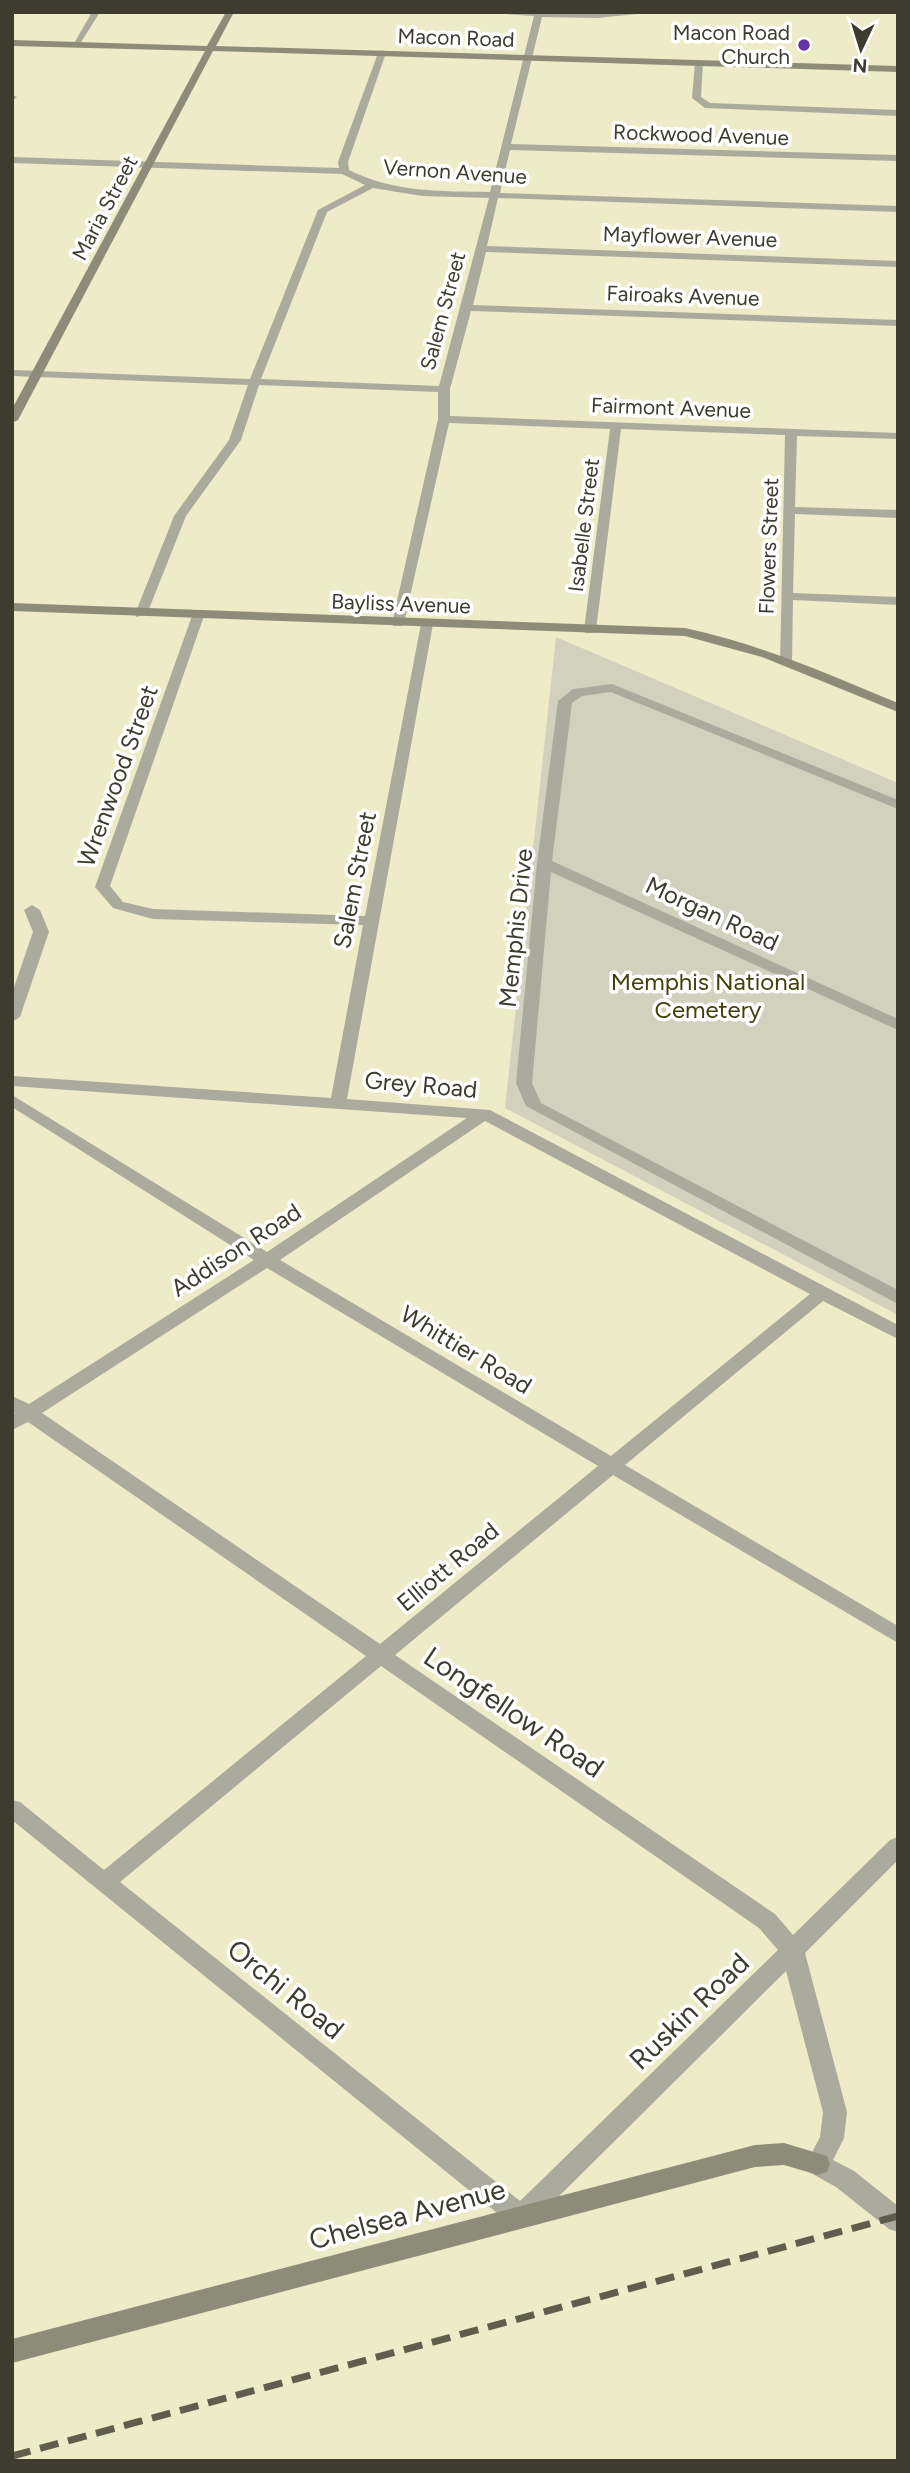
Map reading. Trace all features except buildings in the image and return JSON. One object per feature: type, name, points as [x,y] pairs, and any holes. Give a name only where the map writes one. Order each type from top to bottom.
[{"type":"street","points":[[75,45],[96,12]]},
{"type":"street","name":"Maria Street","points":[[12,420],[230,12]]},
{"type":"street","points":[[479,12],[597,16],[653,12]]},
{"type":"street","name":"Salem Street","points":[[398,623],[444,419],[444,388],[482,249],[504,147],[530,58],[539,13]]},
{"type":"street","name":"Macon Road","points":[[12,43],[898,69]]},
{"type":"street","points":[[344,171],[343,162],[382,53]]},
{"type":"street","points":[[699,63],[696,96],[704,105],[898,113]]},
{"type":"street","name":"Rockwood Avenue","points":[[504,147],[898,158]]},
{"type":"street","name":"Vernon Avenue","points":[[12,160],[344,171],[372,185],[422,193],[898,209]]},
{"type":"street","points":[[141,614],[180,516],[235,440],[323,210],[372,185]]},
{"type":"street","name":"Mayflower Avenue","points":[[482,249],[898,264]]},
{"type":"street","name":"Fairoaks Avenue","points":[[467,308],[898,323]]},
{"type":"street","points":[[12,373],[444,388]]},
{"type":"street","name":"Fairmont Avenue","points":[[444,419],[898,436]]},
{"type":"street","name":"Isabelle Street","points":[[590,630],[616,426]]},
{"type":"street","name":"Flowers Street","points":[[785,661],[791,432]]},
{"type":"street","points":[[789,510],[898,514]]},
{"type":"street","points":[[786,596],[898,601]]},
{"type":"street","name":"Bayliss Avenue","points":[[12,607],[141,614],[685,632],[717,638],[785,661],[898,708]]},
{"type":"street","name":"Wrenwood Street","points":[[198,616],[102,887],[118,905],[153,914],[370,921]]},
{"type":"street","name":"Salem Street","points":[[338,1103],[427,624]]},
{"type":"street","name":"Memphis Drive","points":[[898,805],[612,688],[578,692],[565,701],[544,863],[524,1083],[534,1106],[898,1298]]},
{"type":"street","name":"Morgan Road","points":[[544,863],[898,1025]]},
{"type":"street","points":[[12,1017],[41,932],[32,910]]},
{"type":"street","name":"Grey Road","points":[[12,1081],[484,1114],[898,1333]]},
{"type":"street","name":"Whittier Road","points":[[12,1100],[267,1260],[898,1636]]},
{"type":"street","name":"Addison Road","points":[[18,1413],[267,1260],[484,1114]]},
{"type":"street","name":"Elliott Road","points":[[106,1881],[823,1292]]},
{"type":"street","name":"Longfellow Road","points":[[18,1413],[767,1921],[793,1952],[835,2112],[832,2138],[818,2164]]},
{"type":"street","name":"Orchi Road","points":[[12,1808],[521,2217]]},
{"type":"street","name":"Ruskin Road","points":[[521,2217],[898,1846]]},
{"type":"street","name":"Chelsea Avenue","points":[[12,2351],[755,2156],[784,2154],[818,2164]]},
{"type":"street","points":[[818,2164],[845,2179],[898,2221]]},
{"type":"green space","name":"Memphis National Cemetery","points":[[556,637],[898,783],[898,1315],[505,1108]]},
{"type":"railway","points":[[12,2456],[898,2216]]},
{"type":"place","name":"Macon Road Church","points":[[804,45]]}]
